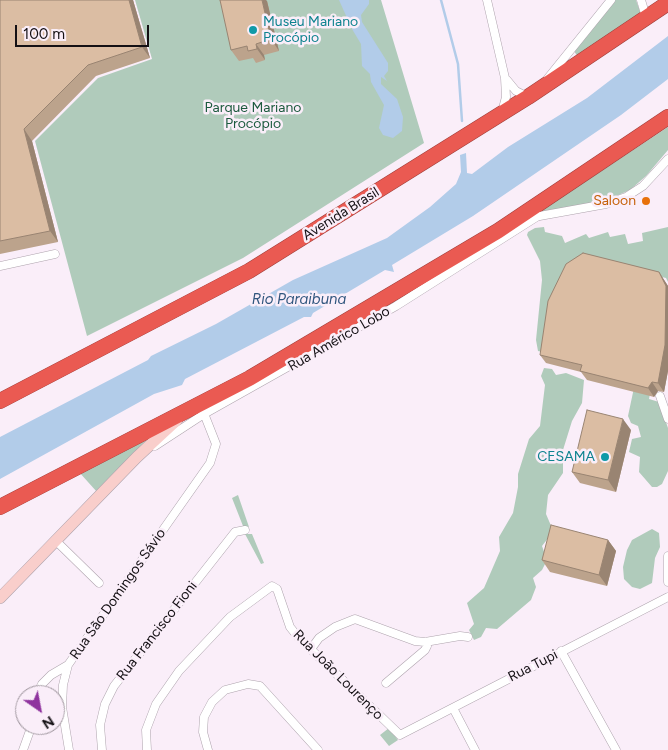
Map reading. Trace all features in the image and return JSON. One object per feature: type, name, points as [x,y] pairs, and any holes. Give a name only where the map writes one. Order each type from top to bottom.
[{"type":"highway","name":"Avenida Brasil","points":[[0,401],[249,271],[532,94],[668,3]]},
{"type":"highway","points":[[0,507],[183,414],[202,409],[250,378],[515,220],[668,116]]},
{"type":"main road","name":"Rua Américo Lobo","points":[[0,598],[55,540],[183,414]]},
{"type":"street","points":[[487,0],[505,78],[506,97],[502,112]]},
{"type":"street","points":[[505,78],[516,91],[532,94],[611,0]]},
{"type":"street","points":[[641,0],[646,17]]},
{"type":"street","name":"Rua Américo Lobo","points":[[515,220],[606,204],[626,197],[643,186],[668,159]]},
{"type":"street","name":"Rua Américo Lobo","points":[[137,458],[202,409],[358,329],[538,216]]},
{"type":"street","points":[[0,266],[55,254]]},
{"type":"street","points":[[660,396],[668,419]]},
{"type":"street","name":"Rua São Domingos Sávio","points":[[69,750],[62,708],[63,685],[68,665],[203,473],[215,450],[215,440],[202,409]]},
{"type":"street","name":"Rua Francisco Fioni","points":[[102,750],[100,725],[105,704],[114,686],[235,532],[245,530]]},
{"type":"street","points":[[55,540],[99,583]]},
{"type":"street","points":[[668,556],[668,582]]},
{"type":"street","name":"Rua João Lourenço","points":[[147,750],[146,730],[156,704],[179,671],[230,617],[272,586],[277,589],[290,627],[398,734]]},
{"type":"street","name":"Rua Tupi","points":[[398,734],[405,733],[668,597]]},
{"type":"street","points":[[311,649],[319,638],[335,627],[355,619],[415,641],[425,642],[460,636],[468,637]]},
{"type":"street","points":[[386,683],[424,650],[425,642]]},
{"type":"street","points":[[562,651],[616,750]]},
{"type":"street","points":[[42,685],[51,675],[68,665]]},
{"type":"street","points":[[209,750],[202,732],[204,717],[212,702],[225,690],[248,684],[260,686],[318,750]]},
{"type":"street","points":[[453,708],[475,750]]},
{"type":"street","points":[[23,750],[28,735]]},
{"type":"green space","name":"Parque Mariano Procópio","points":[[135,0],[381,0],[424,143],[243,258],[87,336],[35,141],[98,78],[152,59]]},
{"type":"green space","points":[[615,0],[636,0],[641,14],[578,57],[574,51]]},
{"type":"green space","points":[[668,127],[668,150],[646,176],[630,190],[609,199],[536,214]]},
{"type":"green space","points":[[544,227],[545,232],[562,236],[565,243],[586,234],[589,238],[608,232],[610,237],[625,234],[628,244],[643,241],[642,233],[668,227],[668,282],[666,278],[589,259],[542,352],[538,351],[536,340],[542,280],[540,261],[527,235],[528,232],[535,228]]},
{"type":"green space","points":[[544,368],[552,369],[556,375],[566,373],[584,380],[582,403],[572,421],[563,450],[563,473],[548,495],[546,514],[552,528],[549,537],[542,546],[547,560],[542,570],[533,578],[536,587],[531,600],[497,629],[486,628],[481,637],[474,640],[469,630],[474,624],[467,603],[484,588],[500,551],[499,537],[513,513],[518,487],[518,474],[529,439],[540,426],[545,385],[541,376]]},
{"type":"green space","points":[[635,383],[651,389],[649,399],[659,402],[668,428],[668,471],[662,484],[657,487],[652,487],[639,472],[640,457],[629,452],[632,439],[641,437],[638,426],[631,423],[628,416]]},
{"type":"green space","points":[[152,434],[97,492],[79,472]]},
{"type":"green space","points":[[238,495],[249,527],[243,526],[232,498]]},
{"type":"green space","points":[[652,529],[659,533],[660,547],[655,558],[652,583],[640,589],[632,587],[624,579],[623,567],[627,550],[632,540]]},
{"type":"green space","points":[[245,534],[252,534],[264,563],[261,564]]},
{"type":"green space","points":[[389,728],[398,740],[389,746],[380,735]]},
{"type":"water","points":[[339,0],[369,0],[369,4],[361,15],[362,22],[388,63],[388,71],[384,76],[387,81],[381,77],[381,84],[397,99],[403,117],[402,131],[393,138],[383,135],[379,128],[384,105],[371,82],[370,74],[362,66],[361,44]]},
{"type":"water","name":"Rio Paraibuna","points":[[668,36],[668,79],[621,115],[473,216],[392,265],[394,272],[385,270],[313,313],[311,317],[304,317],[185,379],[182,385],[154,394],[0,479],[0,437],[148,360],[151,356],[216,324],[293,280],[387,238],[430,207],[456,184],[461,172],[460,155],[466,153],[467,173],[472,174],[508,147],[587,98]]},
{"type":"building","points":[[0,0],[129,0],[142,47],[88,65],[24,129],[50,231],[0,241]]},
{"type":"building","name":"Museu Mariano Procópio","points":[[220,0],[262,0],[271,39],[256,44],[257,49],[248,51],[247,46],[231,50]]},
{"type":"building","points":[[583,253],[659,272],[666,286],[665,345],[658,383],[652,382],[648,388],[580,371],[582,365],[540,355],[548,301],[566,264]]},
{"type":"building","name":"CESAMA","points":[[587,410],[623,419],[608,480],[572,472]]},
{"type":"building","points":[[551,525],[608,540],[599,575],[542,560]]},
{"type":"waterway","points":[[441,0],[458,64],[462,121]]},
{"type":"place","name":"Museu Mariano Procópio","points":[[253,30]]},
{"type":"place","name":"Saloon","points":[[646,201]]},
{"type":"place","name":"CESAMA","points":[[605,457]]}]
